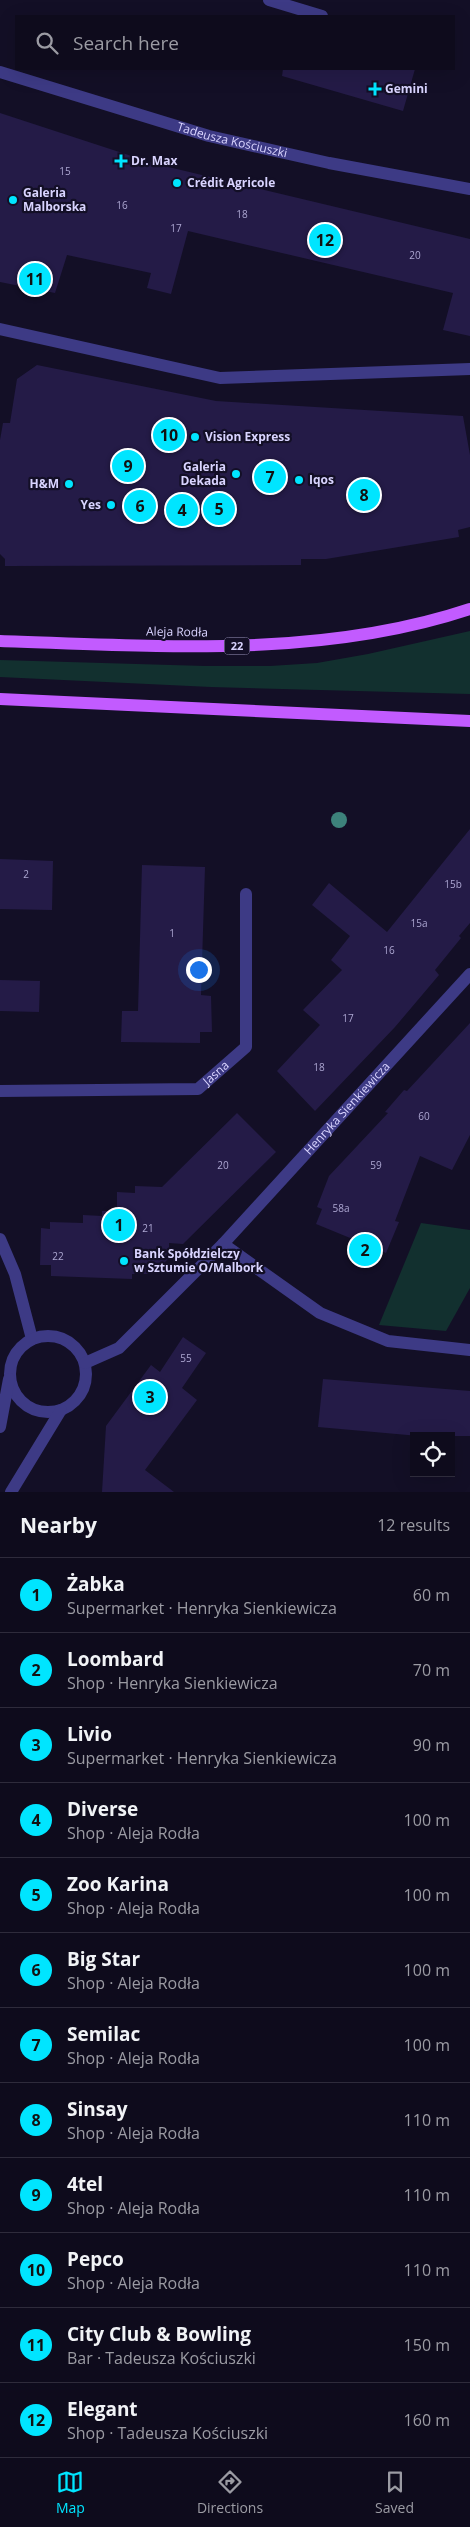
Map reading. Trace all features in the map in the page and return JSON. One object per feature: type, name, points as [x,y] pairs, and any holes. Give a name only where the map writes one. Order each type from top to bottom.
[{"type":"main road","name":"Aleja Rodła","points":[[0,641],[230,647],[313,640],[370,632],[450,616],[470,609]]},
{"type":"main road","points":[[0,699],[470,721]]},
{"type":"street","points":[[269,0],[319,15]]},
{"type":"street","name":"Tadeusza Kościuszki","points":[[0,72],[209,136],[329,163],[470,189]]},
{"type":"street","points":[[0,329],[220,378],[470,369]]},
{"type":"street","name":"Jasna","points":[[0,1091],[198,1089],[246,1047],[246,894]]},
{"type":"street","name":"Henryka Sienkiewicza","points":[[85,1363],[119,1348],[224,1244],[470,974]]},
{"type":"street","points":[[0,1239],[15,1274],[32,1339]]},
{"type":"street","points":[[224,1244],[320,1313],[388,1341],[470,1350]]},
{"type":"street","points":[[0,1427],[10,1376],[15,1354],[32,1339],[48,1336],[64,1339],[77,1349],[85,1363],[86,1380],[75,1402],[62,1410],[45,1413],[30,1408],[14,1391],[10,1376]]},
{"type":"street","points":[[11,1492],[62,1410]]},
{"type":"green space","points":[[470,631],[470,694],[211,687],[0,677],[0,660],[205,666],[270,666],[317,663],[368,654]]},
{"type":"green space","points":[[421,1223],[470,1230],[470,1288],[446,1331],[379,1325]]},
{"type":"building","points":[[283,70],[415,70],[403,111],[282,76]]},
{"type":"building","points":[[0,113],[156,164],[470,239],[470,336],[443,330],[453,293],[188,231],[171,294],[147,288],[151,273],[67,255],[55,293],[0,282]]},
{"type":"building","name":"Galeria Dekada","points":[[37,365],[216,401],[463,416],[470,455],[470,527],[458,530],[459,537],[326,559],[301,559],[301,565],[5,566],[5,559],[0,554],[0,440],[3,423],[10,423],[17,379]]},
{"type":"building","points":[[470,829],[470,923],[459,936],[461,938],[435,970],[439,975],[395,1027],[315,1111],[277,1071],[320,1025],[303,1010],[342,970],[331,960],[350,936],[312,905],[329,883],[387,932]]},
{"type":"building","points":[[0,859],[53,861],[52,910],[0,909]]},
{"type":"building","points":[[142,865],[205,867],[201,995],[211,996],[212,1032],[200,1032],[200,1043],[121,1042],[122,1011],[138,1011]]},
{"type":"building","points":[[0,980],[40,981],[39,1012],[0,1011]]},
{"type":"building","points":[[470,1023],[470,1135],[452,1170],[420,1156],[395,1221],[399,1222],[386,1253],[381,1251],[377,1258],[351,1248],[355,1240],[316,1224],[322,1209],[317,1207],[329,1176],[388,1113],[385,1112],[404,1090],[407,1091]]},
{"type":"building","points":[[237,1113],[276,1152],[183,1244],[169,1243],[169,1258],[153,1274],[132,1274],[132,1279],[51,1276],[51,1265],[40,1265],[41,1228],[50,1229],[50,1222],[83,1223],[83,1215],[102,1216],[102,1211],[117,1211],[117,1192],[135,1193],[135,1186],[162,1187]]},
{"type":"building","points":[[183,1337],[206,1353],[182,1388],[197,1400],[145,1470],[174,1492],[102,1492],[106,1426],[151,1365],[160,1372]]},
{"type":"building","points":[[323,1379],[470,1391],[470,1436],[455,1436],[455,1432],[410,1432],[410,1435],[318,1427]]},
{"type":"place","name":"Gemini","points":[[375,89]]},
{"type":"place","name":"Dr. Max","points":[[121,161]]},
{"type":"place","name":"Crédit Agricole","points":[[177,183]]},
{"type":"place","name":"Galeria Malborska","points":[[13,200]]},
{"type":"place","name":"Elegant","points":[[325,240]]},
{"type":"place","name":"City Club & Bowling","points":[[35,279]]},
{"type":"place","name":"Pepco","points":[[169,435]]},
{"type":"place","name":"Vision Express","points":[[195,437]]},
{"type":"place","name":"4tel","points":[[128,466]]},
{"type":"place","name":"Galeria Dekada","points":[[236,474]]},
{"type":"place","name":"Semilac","points":[[270,477]]},
{"type":"place","name":"Iqos","points":[[299,480]]},
{"type":"place","name":"H&M","points":[[69,484]]},
{"type":"place","name":"Sinsay","points":[[364,495]]},
{"type":"place","name":"Yes","points":[[111,505]]},
{"type":"place","name":"Big Star","points":[[140,506]]},
{"type":"place","name":"Zoo Karina","points":[[219,509]]},
{"type":"place","name":"Diverse","points":[[182,510]]},
{"type":"place","name":"Żabka","points":[[119,1225]]},
{"type":"place","name":"Loombard","points":[[365,1250]]},
{"type":"place","name":"Bank Spółdzielczy w Sztumie O/Malbork","points":[[124,1261]]},
{"type":"place","name":"Livio","points":[[150,1397]]}]
